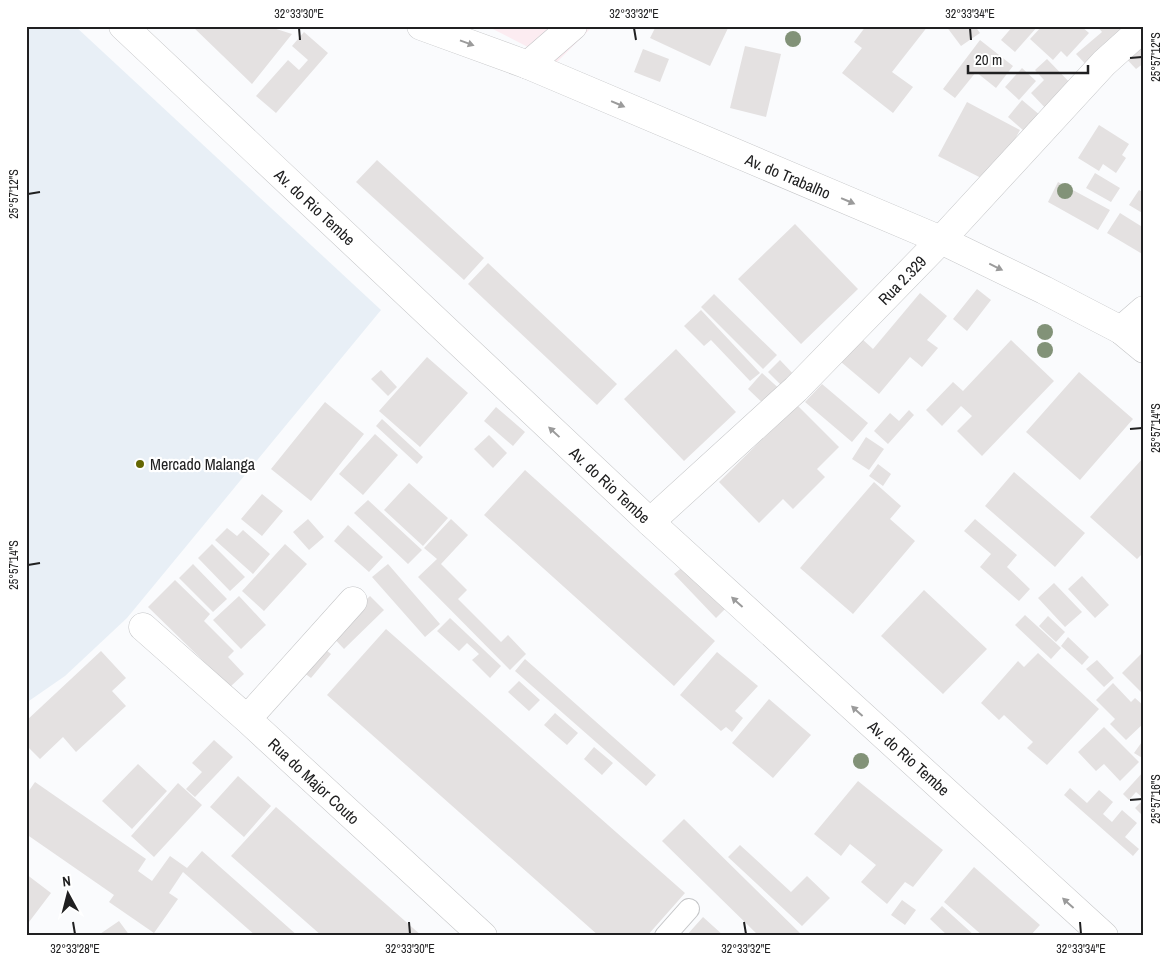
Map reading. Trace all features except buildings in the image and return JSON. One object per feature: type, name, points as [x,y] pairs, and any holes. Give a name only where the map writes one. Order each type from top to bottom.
[{"type":"main road","name":"Av. do Rio Tembe","points":[[123,26],[650,522],[1104,936]]},
{"type":"main road","name":"Av. do Trabalho","points":[[421,26],[528,65],[941,240],[1121,330],[1144,349]]},
{"type":"main road","points":[[528,65],[573,26]]},
{"type":"main road","name":"Rua 2.329","points":[[650,522],[796,389],[941,240],[1104,63],[1144,27]]},
{"type":"main road","points":[[1121,330],[1144,310]]},
{"type":"main road","points":[[247,719],[354,601]]},
{"type":"main road","name":"Rua do Major Couto","points":[[143,627],[247,719],[483,936]]},
{"type":"lane","points":[[665,936],[689,909]]},
{"type":"shaded area","name":"Mercado Malanga","points":[[26,26],[75,26],[381,310],[127,618],[65,676],[26,703]]},
{"type":"shaded area","points":[[487,26],[593,26],[557,62]]},
{"type":"place","name":"Mercado Malanga","points":[[140,464]]}]
